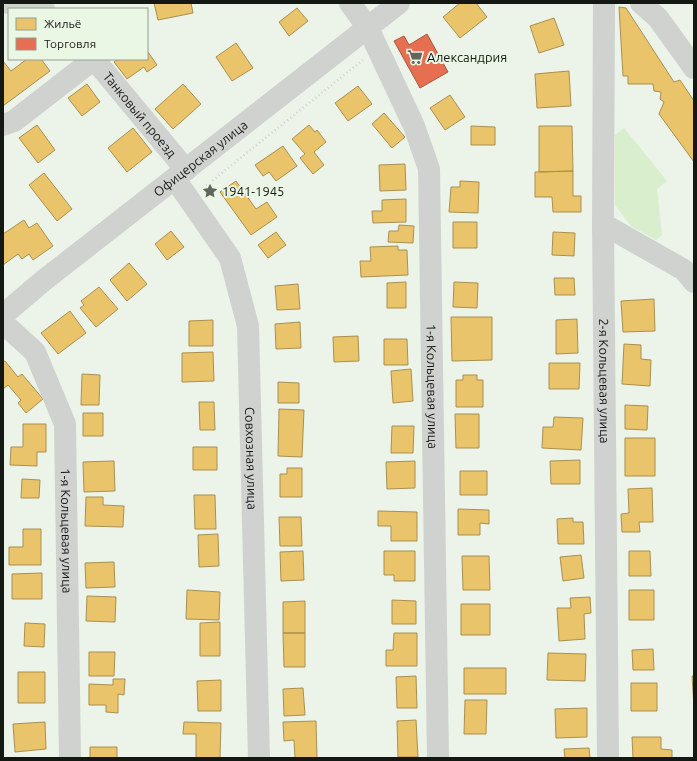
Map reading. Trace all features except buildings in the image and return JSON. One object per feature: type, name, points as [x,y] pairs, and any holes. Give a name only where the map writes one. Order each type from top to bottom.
[{"type":"street","points":[[8,3],[25,3]]},
{"type":"street","name":"1-я Кольцевая улица","points":[[350,3],[368,28],[378,49],[414,126],[429,169],[438,758]]},
{"type":"street","name":"Офицерская улица","points":[[3,315],[43,281],[399,3]]},
{"type":"street","name":"2-я Кольцевая улица","points":[[604,3],[603,224],[608,758]]},
{"type":"street","points":[[641,3],[658,18],[694,68]]},
{"type":"street","points":[[3,125],[14,121],[93,60]]},
{"type":"street","name":"Танковый проезд","points":[[95,60],[181,174]]},
{"type":"street","name":"Совхозная улица","points":[[181,174],[190,200],[230,258],[248,326],[259,758]]},
{"type":"street","points":[[603,224],[684,270],[694,282]]},
{"type":"street","name":"1-я Кольцевая улица","points":[[3,323],[35,352],[65,424],[70,758]]},
{"type":"path","points":[[190,200],[214,178],[311,100],[378,49]]},
{"type":"green space","points":[[624,128],[667,181],[657,189],[662,235],[656,240],[631,226],[615,205],[615,135]]},
{"type":"place","name":"Александрия","points":[[415,57]]},
{"type":"place","name":"1941-1945","points":[[210,191]]}]
